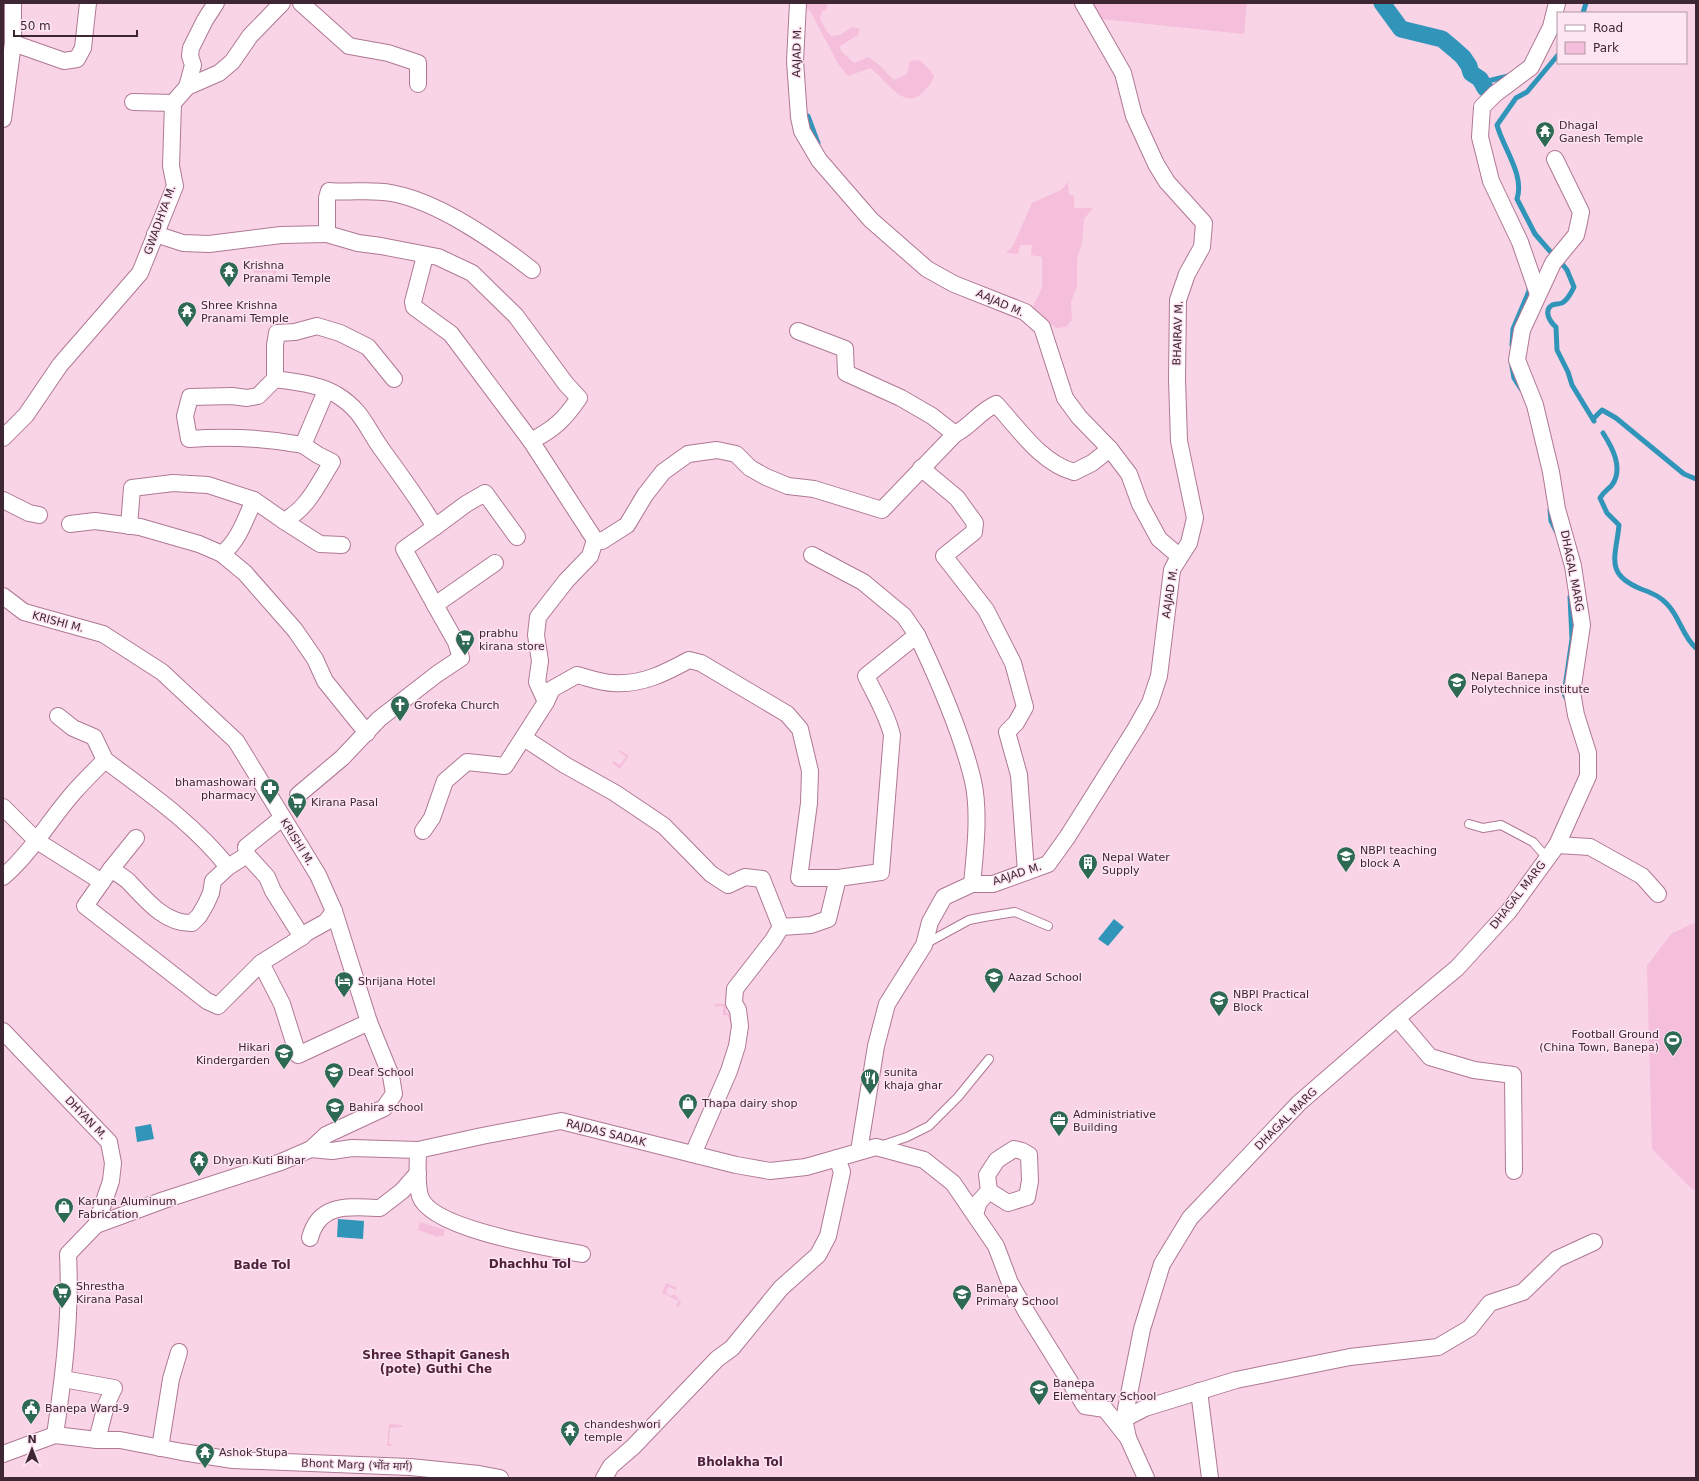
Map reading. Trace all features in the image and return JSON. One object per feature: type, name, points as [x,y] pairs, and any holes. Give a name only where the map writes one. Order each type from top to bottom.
[{"type":"street","points":[[3,120],[13,43],[13,3]]},
{"type":"street","points":[[13,43],[64,61],[77,59],[83,48],[88,3]]},
{"type":"street","points":[[187,87],[193,65],[190,56],[191,48],[204,20],[216,3]]},
{"type":"street","points":[[133,102],[173,102],[187,87],[219,73],[232,62],[250,36],[282,3]]},
{"type":"street","points":[[301,3],[349,46],[388,53],[418,63],[418,84]]},
{"type":"street","name":"AAJAD M.","points":[[798,3],[795,61],[799,117],[802,131],[819,160],[871,220],[927,269],[954,284],[1025,312],[1042,327],[1065,398],[1079,417],[1110,449],[1129,474],[1140,504],[1159,539],[1179,556],[1172,570],[1159,676],[1150,703],[1136,728],[1068,836],[1048,864],[993,884],[972,884],[944,897],[930,922],[924,944],[887,1004],[876,1046],[859,1151]]},
{"type":"street","name":"BHAIRAV M.","points":[[1083,3],[1123,73],[1134,116],[1156,164],[1167,182],[1204,223],[1202,247],[1187,274],[1178,300],[1177,379],[1179,441],[1195,518],[1189,543],[1172,570]]},
{"type":"street","points":[[1538,294],[1520,242],[1491,181],[1480,137],[1482,107],[1495,94],[1530,67],[1551,27],[1557,3]]},
{"type":"street","name":"GWADHYA M.","points":[[3,438],[26,415],[60,365],[140,273],[174,186],[171,166],[173,102]]},
{"type":"street","name":"DHAGAL MARG","points":[[1128,1438],[1124,1419],[1134,1359],[1156,1279],[1162,1264],[1190,1218],[1299,1103],[1457,968],[1509,911],[1557,845],[1588,776],[1588,753],[1576,715],[1572,692],[1582,625],[1573,566],[1557,509],[1551,472],[1535,405],[1517,360],[1522,330],[1553,263],[1576,235],[1581,212],[1555,159]]},
{"type":"street","points":[[326,234],[327,198],[329,191],[362,190],[391,193],[423,203],[449,216],[484,236],[532,270]]},
{"type":"street","points":[[155,234],[184,243],[209,244],[281,235],[326,234],[358,243],[382,246],[425,256],[438,257],[472,273],[516,316],[566,384],[579,398],[566,417],[531,441]]},
{"type":"street","points":[[425,256],[413,302],[414,307],[451,334],[531,441],[595,540],[602,542],[627,525],[645,495],[664,472],[688,454],[718,450],[736,454],[750,468],[766,477],[788,486],[814,489],[882,510],[955,434],[963,430],[987,408],[996,404],[1040,453],[1062,469],[1074,472],[1092,463],[1110,449]]},
{"type":"street","points":[[284,521],[296,514],[310,498],[332,462],[303,445],[278,440],[216,437],[189,439],[185,416],[190,397],[232,396],[247,398],[258,396],[275,379],[275,345],[277,333],[295,332],[317,326],[340,333],[368,347],[394,379]]},
{"type":"street","points":[[798,330],[845,349],[846,374],[901,398],[932,416],[955,434]]},
{"type":"street","points":[[275,379],[301,383],[336,394],[358,410],[382,449],[413,491],[435,526]]},
{"type":"street","points":[[303,445],[326,391]]},
{"type":"street","points":[[921,468],[957,498],[976,523],[974,532],[944,556],[986,610],[1013,663],[1025,707],[1016,723],[1007,732],[1019,775],[1026,872]]},
{"type":"street","points":[[129,526],[132,488],[173,483],[208,485],[254,500],[320,544],[342,545]]},
{"type":"street","points":[[298,795],[342,758],[379,720],[437,674],[461,658],[456,642],[404,548],[466,504],[485,493],[517,537]]},
{"type":"street","points":[[3,500],[29,513],[39,515]]},
{"type":"street","points":[[222,554],[234,541],[254,500]]},
{"type":"street","points":[[70,524],[95,521],[162,532],[222,554],[245,573],[295,630],[315,659],[325,681],[367,732]]},
{"type":"street","points":[[546,702],[537,682],[540,661],[536,635],[538,617],[566,581],[590,556],[595,540]]},
{"type":"street","points":[[812,555],[863,582],[904,616],[917,635],[939,683],[973,782],[977,833],[972,884]]},
{"type":"street","points":[[435,605],[494,563]]},
{"type":"street","name":"KRISHI M.","points":[[3,596],[24,612],[103,634],[162,672],[236,741],[318,875],[334,911],[369,1022],[391,1076],[394,1094],[384,1108],[326,1135],[311,1149]]},
{"type":"street","points":[[423,831],[432,818],[445,782],[467,762],[505,766],[546,702],[552,689],[577,675],[612,683],[634,683],[660,676],[689,660],[701,663],[787,714],[800,729],[810,771],[809,804],[799,878],[838,878],[881,872],[892,735],[889,720],[880,707],[866,676],[917,635]]},
{"type":"street","points":[[58,716],[73,728],[94,737],[105,760],[180,817],[206,842],[228,867]]},
{"type":"street","points":[[524,738],[565,765],[615,793],[664,826],[711,874],[728,885],[745,877],[762,879],[781,927]]},
{"type":"street","points":[[3,877],[15,867],[75,791],[105,760]]},
{"type":"street","points":[[3,807],[37,841],[106,875],[128,881],[152,906],[181,923],[192,922],[200,916],[211,893],[213,881],[228,867],[247,855]]},
{"type":"street","points":[[282,818],[246,848],[247,855],[267,877],[273,891],[302,938]]},
{"type":"street","points":[[136,838],[106,875],[85,906],[207,1001],[218,1006],[261,963],[302,938],[306,933],[326,922],[334,911]]},
{"type":"street","points":[[1557,845],[1590,847],[1642,876],[1658,894]]},
{"type":"street","points":[[781,927],[811,925],[828,919],[838,878]]},
{"type":"street","points":[[693,1154],[727,1076],[737,1046],[740,1026],[738,1010],[734,1003],[735,989],[773,940],[781,927]]},
{"type":"street","points":[[261,963],[282,1004],[298,1055],[369,1022]]},
{"type":"street","points":[[1397,1018],[1430,1057],[1474,1070],[1513,1075],[1514,1171]]},
{"type":"street","name":"DHYAN M.","points":[[3,1031],[109,1142],[113,1163],[111,1181],[96,1225]]},
{"type":"street","name":"RAJDAS SADAK","points":[[55,1435],[63,1379],[70,1295],[68,1254],[96,1225],[164,1200],[281,1162],[311,1149],[332,1151],[352,1148],[418,1150],[482,1136],[561,1122],[770,1171],[806,1167],[876,1147],[924,1160],[953,1183],[975,1214],[996,1246],[1010,1283],[1085,1406],[1106,1409],[1128,1438],[1146,1478]]},
{"type":"street","points":[[418,1150],[420,1196],[427,1207],[456,1224],[512,1240],[582,1254]]},
{"type":"street","points":[[604,1478],[611,1466],[643,1436],[717,1359],[732,1348],[781,1288],[818,1255],[828,1236],[842,1172],[837,1158]]},
{"type":"street","points":[[310,1238],[313,1226],[331,1210],[354,1207],[380,1208],[402,1191],[418,1173]]},
{"type":"street","points":[[975,1214],[979,1202],[989,1191]]},
{"type":"street","points":[[1124,1419],[1145,1408],[1236,1380],[1350,1357],[1438,1347],[1470,1328],[1490,1303],[1523,1292],[1557,1259],[1594,1242]]},
{"type":"street","points":[[160,1448],[171,1379],[179,1352]]},
{"type":"street","points":[[63,1379],[114,1388],[106,1405],[97,1440]]},
{"type":"street","points":[[1199,1391],[1210,1478]]},
{"type":"street","name":"Bhont Marg (भाेंत मार्ग)","points":[[3,1454],[55,1435],[97,1440],[120,1440],[233,1460],[410,1467],[479,1474],[500,1478]]},
{"type":"lane","points":[[1469,824],[1483,828],[1501,825],[1533,842],[1547,858]]},
{"type":"lane","points":[[924,944],[969,920],[1015,912],[1030,917],[1048,926]]},
{"type":"lane","points":[[876,1147],[907,1137],[929,1126],[958,1097],[989,1059]]},
{"type":"green space","points":[[805,3],[828,3],[826,10],[822,11],[820,19],[828,33],[832,36],[840,35],[852,27],[860,29],[858,35],[840,46],[841,51],[854,63],[868,57],[878,64],[894,80],[907,74],[910,61],[919,60],[934,76],[930,84],[921,94],[914,98],[907,98],[893,90],[870,68],[848,76],[839,65],[810,11],[805,7]]},
{"type":"green space","points":[[1092,3],[1247,3],[1244,34],[1101,19]]},
{"type":"green space","points":[[1068,182],[1069,195],[1074,195],[1074,208],[1093,208],[1084,219],[1082,243],[1077,259],[1077,286],[1071,302],[1072,320],[1066,327],[1056,328],[1031,310],[1042,288],[1042,257],[1031,255],[1032,245],[1020,245],[1018,254],[1006,253],[1013,246],[1032,203],[1061,190]]},
{"type":"green space","points":[[254,270],[276,270],[276,282],[267,285],[266,281],[273,280],[273,272],[254,273]]},
{"type":"green space","points":[[619,750],[629,756],[620,769],[612,763],[613,761],[620,765],[626,757],[618,751]]},
{"type":"green space","name":"Football Ground (China Town, Banepa)","points":[[1696,922],[1696,1190],[1692,1189],[1652,1149],[1647,966],[1671,934]]},
{"type":"green space","points":[[714,1004],[726,1004],[726,1013],[732,1014],[732,1023],[730,1023],[728,1015],[723,1015],[723,1006],[716,1007]]},
{"type":"green space","points":[[420,1222],[445,1230],[443,1237],[439,1235],[438,1237],[418,1230]]},
{"type":"green space","points":[[666,1283],[677,1288],[676,1290],[669,1287],[666,1290],[667,1294],[671,1296],[674,1294],[681,1302],[678,1307],[676,1305],[679,1301],[662,1293]]},
{"type":"green space","points":[[389,1424],[402,1425],[402,1427],[390,1428],[389,1444],[392,1444],[391,1446],[387,1446]]},
{"type":"water","points":[[1114,919],[1124,927],[1108,946],[1098,939]]},
{"type":"water","points":[[151,1124],[154,1139],[137,1142],[135,1127]]},
{"type":"water","points":[[338,1219],[364,1221],[363,1239],[337,1237]]},
{"type":"waterway","points":[[1382,3],[1401,29],[1442,39],[1463,57],[1469,66],[1471,73],[1480,79],[1485,88]]},
{"type":"waterway","points":[[1583,12],[1586,3]]},
{"type":"waterway","points":[[1555,257],[1535,234],[1517,199],[1519,190],[1516,171],[1497,125],[1516,98],[1527,92],[1557,56]]},
{"type":"waterway","points":[[1485,88],[1488,81],[1508,76]]},
{"type":"waterway","points":[[808,116],[818,143]]},
{"type":"waterway","points":[[1559,260],[1567,270],[1574,287],[1564,302],[1549,307],[1548,316],[1556,327],[1557,350],[1568,372],[1572,385],[1594,421]]},
{"type":"waterway","points":[[1512,345],[1513,329],[1529,291],[1529,286]]},
{"type":"waterway","points":[[1511,361],[1514,378],[1521,389]]},
{"type":"waterway","points":[[1593,419],[1602,410],[1616,418],[1684,474],[1696,479]]},
{"type":"waterway","points":[[1603,433],[1613,451],[1617,465],[1617,472],[1612,485],[1600,498],[1607,513],[1619,525],[1615,555],[1617,571],[1629,583],[1648,591],[1664,601],[1675,615],[1687,638],[1696,648]]},
{"type":"waterway","points":[[1550,510],[1551,521],[1557,533]]},
{"type":"waterway","points":[[1568,702],[1564,694],[1572,639],[1570,597]]},
{"type":"place","name":"Dhagal Ganesh Temple","points":[[1545,148]]},
{"type":"place","name":"Krishna Pranami Temple","points":[[229,288]]},
{"type":"place","name":"Shree Krishna Pranami Temple","points":[[187,328]]},
{"type":"place","name":"prabhu kirana store","points":[[465,656]]},
{"type":"place","name":"Nepal Banepa Polytechnice institute","points":[[1457,699]]},
{"type":"place","name":"Grofeka Church","points":[[400,722]]},
{"type":"place","name":"bhamashowari pharmacy","points":[[270,805]]},
{"type":"place","name":"Kirana Pasal","points":[[297,819]]},
{"type":"place","name":"NBPI teaching block A","points":[[1346,873]]},
{"type":"place","name":"Nepal Water Supply","points":[[1088,880]]},
{"type":"place","name":"Aazad School","points":[[994,994]]},
{"type":"place","name":"Shrijana Hotel","points":[[344,998]]},
{"type":"place","name":"NBPI Practical Block","points":[[1219,1017]]},
{"type":"place","name":"Football Ground (China Town, Banepa)","points":[[1673,1057]]},
{"type":"place","name":"Hikari Kindergarden","points":[[284,1070]]},
{"type":"place","name":"Deaf School","points":[[334,1089]]},
{"type":"place","name":"sunita khaja ghar","points":[[870,1095]]},
{"type":"place","name":"Thapa dairy shop","points":[[688,1120]]},
{"type":"place","name":"Bahira school","points":[[335,1124]]},
{"type":"place","name":"Administriative Building","points":[[1059,1137]]},
{"type":"place","name":"Dhyan Kuti Bihar","points":[[199,1177]]},
{"type":"place","name":"Karuna Aluminum Fabrication","points":[[64,1224]]},
{"type":"place","name":"Shrestha Kirana Pasal","points":[[62,1309]]},
{"type":"place","name":"Banepa Primary School","points":[[962,1311]]},
{"type":"place","name":"Banepa Elementary School","points":[[1039,1406]]},
{"type":"place","name":"Banepa Ward-9","points":[[31,1425]]},
{"type":"place","name":"chandeshwori temple","points":[[570,1447]]},
{"type":"place","name":"Ashok Stupa","points":[[205,1469]]},
{"type":"district","name":"Dhachhu Tol","points":[[530,1264]]},
{"type":"district","name":"Bade Tol","points":[[262,1265]]},
{"type":"district","name":"Shree Sthapit Ganesh (pote) Guthi Che","points":[[436,1362]]},
{"type":"district","name":"Bholakha Tol","points":[[740,1462]]}]
